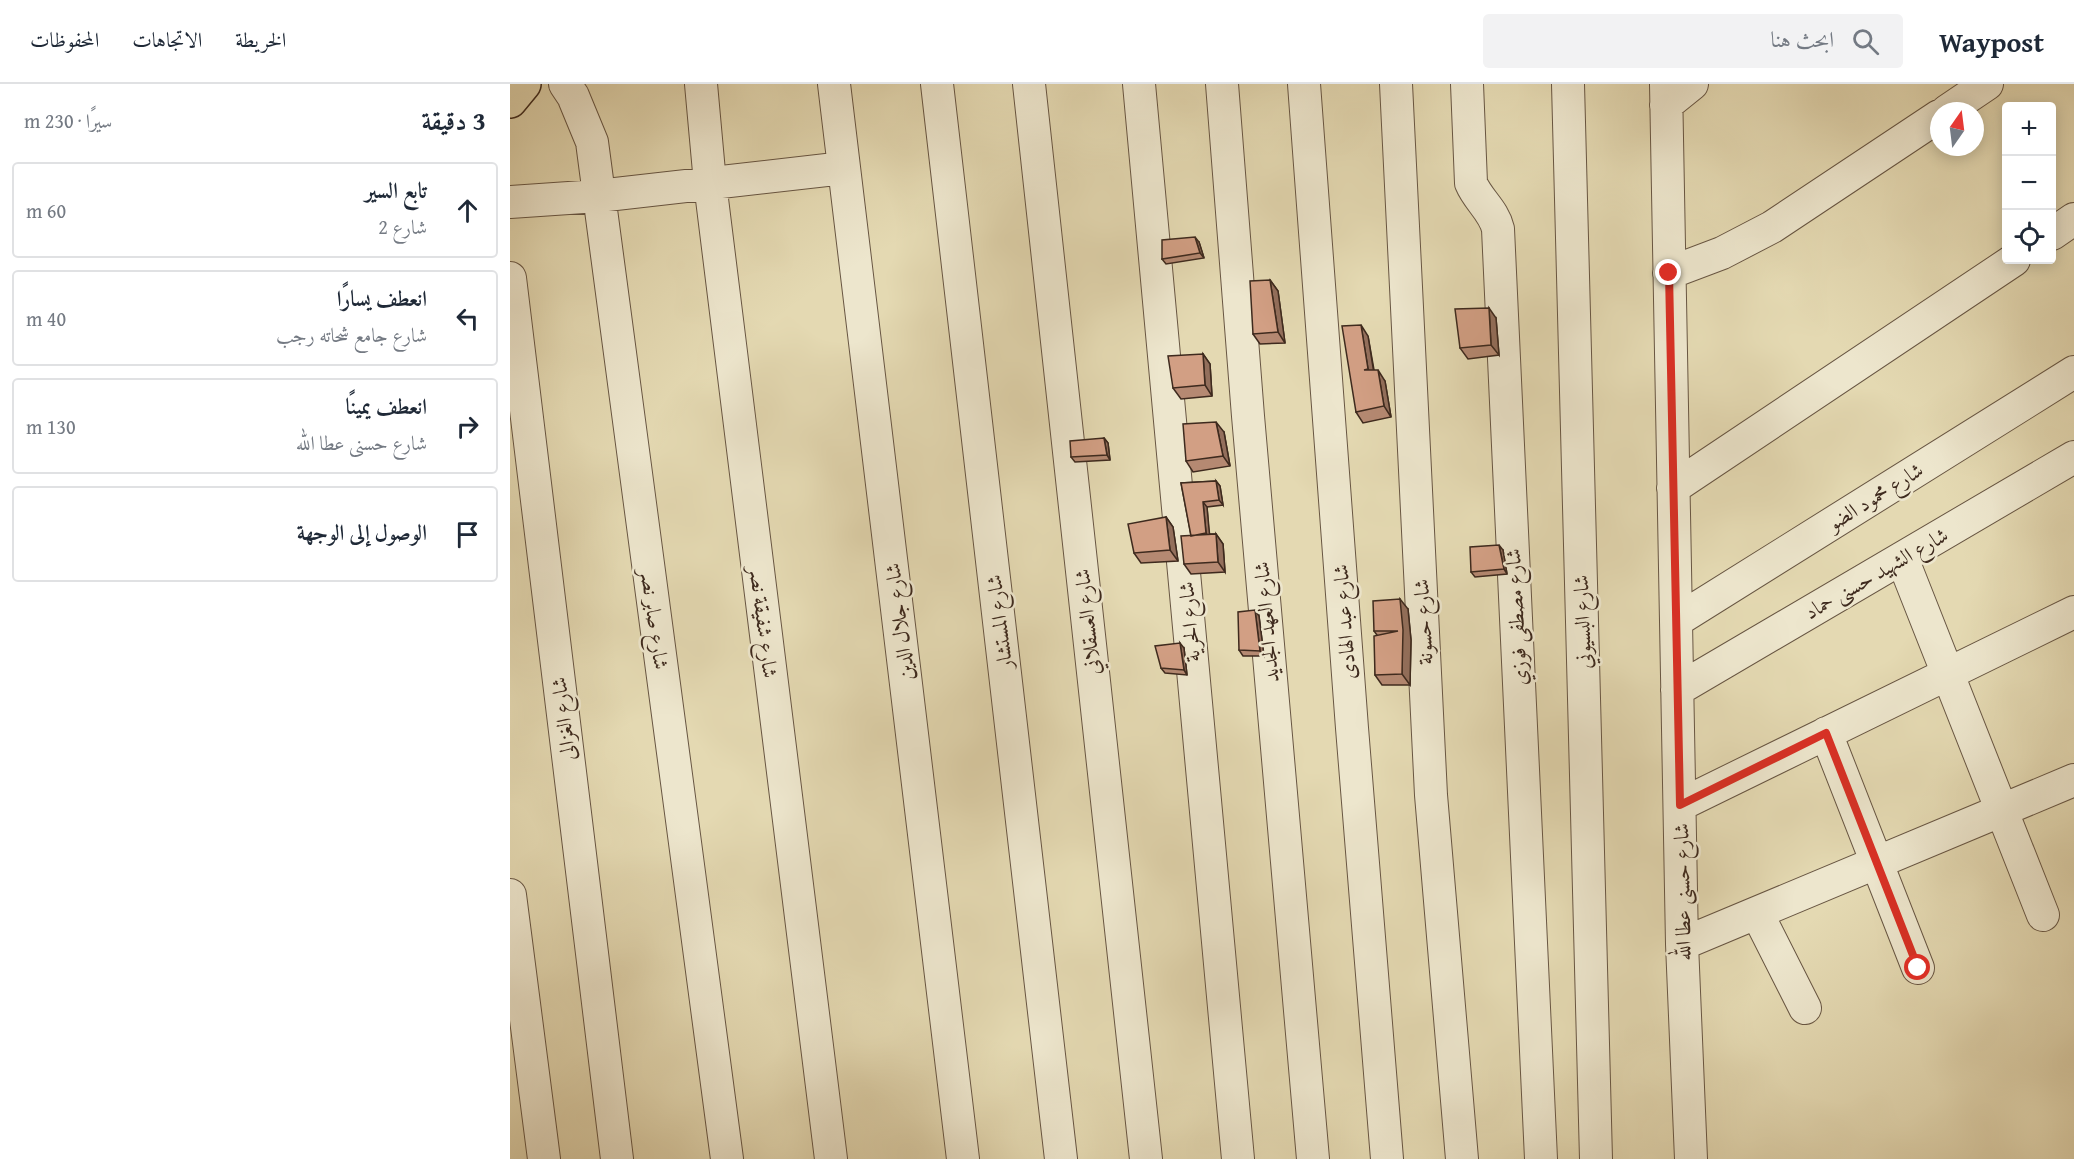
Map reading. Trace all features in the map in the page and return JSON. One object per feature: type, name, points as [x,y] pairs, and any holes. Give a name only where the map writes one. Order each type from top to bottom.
[{"type":"main road","points":[[510,101],[524,84]]},
{"type":"street","name":"شارع صابر نصر","points":[[565,84],[573,96],[592,142],[727,1159]]},
{"type":"street","name":"شارع شفيقة نصر","points":[[700,84],[710,183],[831,1159]]},
{"type":"street","name":"شارع جلال الدين","points":[[834,84],[963,1159]]},
{"type":"street","name":"شارع المستشار","points":[[937,84],[1061,1159]]},
{"type":"street","name":"شارع العسقلاني","points":[[1029,84],[1146,1159]]},
{"type":"street","name":"شارع الحرية","points":[[1139,84],[1238,1159]]},
{"type":"street","name":"شارع العهد الجديد","points":[[1222,84],[1248,416],[1313,1159]]},
{"type":"street","name":"شارع عبد الهادى","points":[[1304,84],[1387,1159]]},
{"type":"street","name":"شارع حسونة","points":[[1396,84],[1431,795],[1462,1159]]},
{"type":"street","name":"شارع مصطفى فوزي","points":[[1467,84],[1471,183],[1475,194],[1496,219],[1498,230],[1541,1159]]},
{"type":"street","name":"شارع البسيوني","points":[[1568,84],[1596,1159]]},
{"type":"street","points":[[1666,94],[1692,84]]},
{"type":"street","points":[[1960,102],[1987,84]]},
{"type":"street","name":"شارع حسنى عطا الله","points":[[1666,94],[1682,944],[1691,1159]]},
{"type":"street","points":[[1669,273],[1722,253],[1772,227],[1930,122]]},
{"type":"street","points":[[510,202],[598,196],[844,168]]},
{"type":"street","points":[[2056,231],[2074,219]]},
{"type":"street","points":[[1673,488],[2008,264]]},
{"type":"street","name":"شارع الغزالى","points":[[510,278],[617,1159]]},
{"type":"street","name":"شارع محمود الضو","points":[[1676,621],[2074,372]]},
{"type":"street","name":"شارع الشهيد حسنى حماد","points":[[1677,690],[2074,457]]},
{"type":"street","points":[[1902,558],[2043,915]]},
{"type":"street","points":[[1680,805],[1948,673],[2072,619]]},
{"type":"street","points":[[1826,733],[1918,968]]},
{"type":"street","points":[[1682,944],[2074,780]]},
{"type":"street","points":[[510,895],[544,1159]]},
{"type":"street","points":[[1757,913],[1805,1008]]},
{"type":"building","points":[[1195,237],[1200,253],[1162,259],[1162,240]]},
{"type":"building","points":[[1270,280],[1278,332],[1253,334],[1250,281]]},
{"type":"building","points":[[1489,308],[1491,345],[1460,348],[1455,309]]},
{"type":"building","points":[[1361,325],[1368,369],[1364,370],[1378,370],[1384,406],[1356,412],[1342,326]]},
{"type":"building","points":[[1203,354],[1205,385],[1173,388],[1168,356]]},
{"type":"building","points":[[1216,422],[1223,456],[1186,461],[1183,424]]},
{"type":"building","points":[[1104,438],[1107,455],[1071,457],[1070,441]]},
{"type":"building","points":[[1216,481],[1219,500],[1203,502],[1206,533],[1191,536],[1181,483]]},
{"type":"building","points":[[1166,517],[1170,550],[1134,553],[1128,524]]},
{"type":"building","points":[[1216,534],[1218,562],[1184,564],[1181,536]]},
{"type":"building","points":[[1499,545],[1504,569],[1471,572],[1470,547]]},
{"type":"building","points":[[1400,599],[1403,630],[1402,674],[1375,675],[1374,636],[1398,631],[1374,631],[1373,601]]},
{"type":"building","points":[[1255,610],[1260,651],[1239,650],[1238,612]]},
{"type":"building","points":[[1180,643],[1184,670],[1161,668],[1155,646]]},
{"type":"route","points":[[1669,273],[1680,805],[1826,733],[1918,968]]}]
